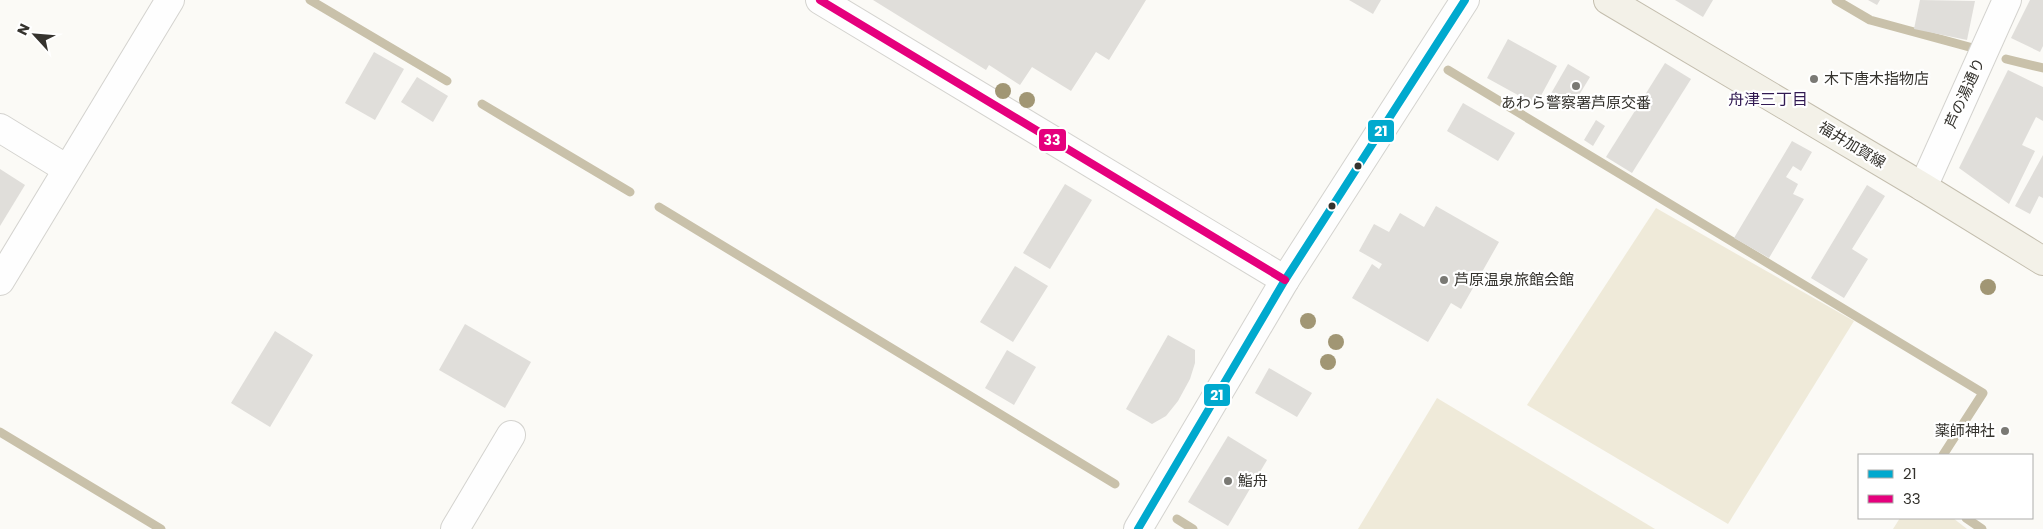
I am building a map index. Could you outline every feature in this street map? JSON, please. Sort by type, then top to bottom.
[{"type":"main road","name":"福井加賀線","points":[[1608,0],[2043,260]]},
{"type":"street","points":[[0,281],[170,0]]},
{"type":"street","points":[[820,0],[1285,280]]},
{"type":"street","points":[[1138,529],[1285,280],[1465,0]]},
{"type":"street","name":"芦の湯通り","points":[[1922,186],[2007,0]]},
{"type":"street","points":[[0,128],[67,169]]},
{"type":"street","points":[[455,529],[511,435]]},
{"type":"shaded area","points":[[1656,208],[1854,321],[1728,524],[1527,405]]},
{"type":"shaded area","points":[[1437,398],[1655,529],[1358,529]]},
{"type":"shaded area","points":[[1899,519],[1954,519],[1967,529],[1893,529]]},
{"type":"building","points":[[873,0],[1146,0],[1109,60],[1096,52],[1071,91],[1032,67],[1020,85],[989,65],[986,70]]},
{"type":"building","points":[[1349,0],[1381,0],[1373,14]]},
{"type":"building","points":[[1675,0],[1713,0],[1703,17]]},
{"type":"building","points":[[1868,0],[1880,0],[1877,5]]},
{"type":"building","points":[[1920,0],[1975,1],[1967,40],[1914,29]]},
{"type":"building","points":[[2030,0],[2043,0],[2043,46],[2040,52],[2011,38]]},
{"type":"building","points":[[1508,39],[1557,66],[1536,105],[1487,78]]},
{"type":"building","points":[[374,52],[404,69],[375,120],[345,103]]},
{"type":"building","points":[[1665,63],[1691,79],[1632,173],[1606,157]]},
{"type":"building","points":[[1568,64],[1590,77],[1570,110],[1549,97]]},
{"type":"building","points":[[2008,70],[2043,87],[2043,121],[2036,117],[2022,145],[2035,151],[2009,204],[1959,168]]},
{"type":"building","points":[[417,77],[448,96],[433,122],[401,102]]},
{"type":"building","points":[[1463,103],[1515,133],[1498,161],[1447,131]]},
{"type":"building","points":[[1596,120],[1605,126],[1593,146],[1584,140]]},
{"type":"building","points":[[1792,141],[1812,152],[1801,171],[1793,166],[1786,177],[1798,184],[1793,194],[1804,199],[1769,258],[1734,238]]},
{"type":"building","points":[[2043,155],[2043,198],[2039,196],[2030,214],[2015,206]]},
{"type":"building","points":[[0,169],[25,185],[0,226]]},
{"type":"building","points":[[1065,184],[1092,200],[1050,269],[1023,253]]},
{"type":"building","points":[[1867,185],[1885,196],[1852,249],[1868,259],[1844,298],[1811,278]]},
{"type":"building","name":"芦原温泉旅館会館","points":[[1436,206],[1499,242],[1461,309],[1451,303],[1428,342],[1352,298],[1372,264],[1379,269],[1382,264],[1359,251],[1374,224],[1389,232],[1400,213],[1424,227]]},
{"type":"building","points":[[1015,266],[1048,286],[1013,342],[980,322]]},
{"type":"building","points":[[465,324],[531,362],[505,408],[439,370]]},
{"type":"building","points":[[275,331],[313,355],[270,427],[231,403]]},
{"type":"building","points":[[1168,335],[1195,350],[1195,363],[1190,379],[1178,401],[1166,416],[1152,424],[1126,409]]},
{"type":"building","points":[[1007,350],[1036,367],[1014,405],[985,388]]},
{"type":"building","points":[[1269,368],[1312,393],[1297,417],[1255,393]]},
{"type":"building","name":"鮨舟","points":[[1228,436],[1267,460],[1228,526],[1188,502]]},
{"type":"waterway","points":[[310,0],[447,81]]},
{"type":"waterway","points":[[1836,0],[1870,20],[1973,48]]},
{"type":"waterway","points":[[2006,59],[2043,68]]},
{"type":"waterway","points":[[1448,70],[1983,393],[1944,454]]},
{"type":"waterway","points":[[482,104],[630,192]]},
{"type":"waterway","points":[[659,207],[1115,484]]},
{"type":"waterway","points":[[0,432],[161,529]]},
{"type":"waterway","points":[[1177,519],[1193,529]]},
{"type":"waterway","points":[[1967,519],[1982,529]]},
{"type":"transit line","name":"33","points":[[820,0],[1285,280]]},
{"type":"transit line","name":"21","points":[[1138,529],[1285,280],[1465,0]]},
{"type":"place","name":"木下唐木指物店","points":[[1814,79]]},
{"type":"place","name":"あわら警察署芦原交番","points":[[1576,86]]},
{"type":"place","name":"芦原温泉旅館会館","points":[[1444,280]]},
{"type":"place","name":"薬師神社","points":[[2005,431]]},
{"type":"place","name":"鮨舟","points":[[1228,481]]},
{"type":"district","name":"舟津三丁目","points":[[1768,99]]}]
